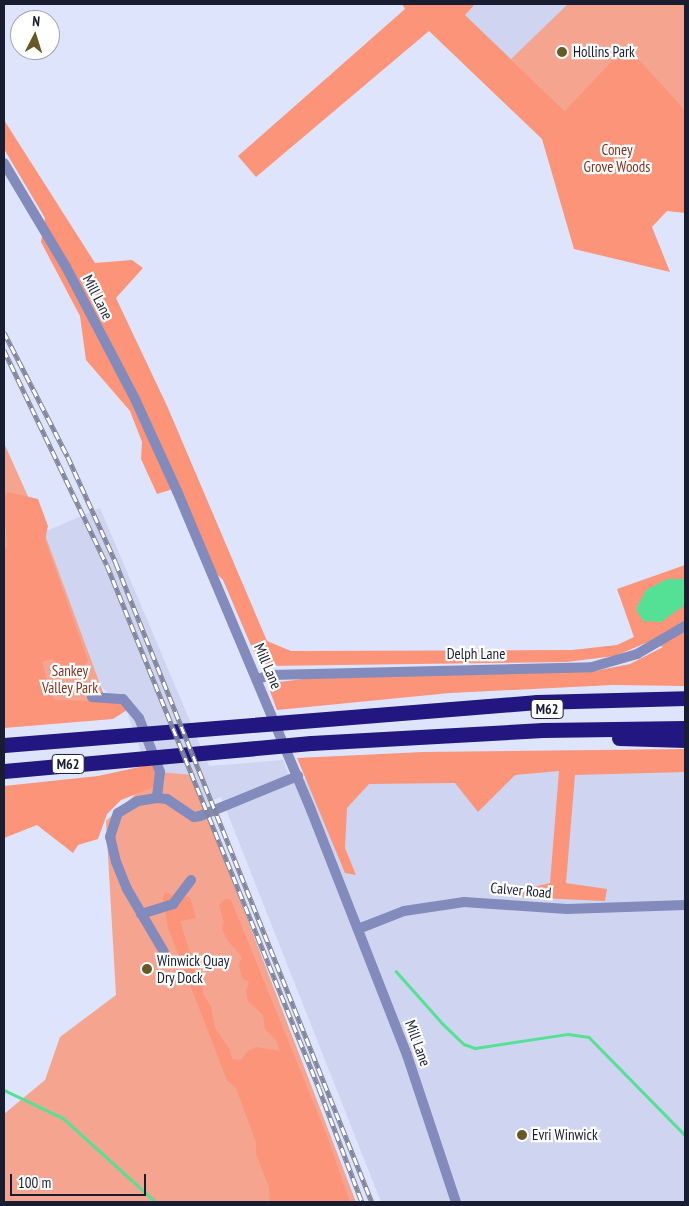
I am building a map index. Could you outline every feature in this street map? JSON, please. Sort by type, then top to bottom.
[{"type":"highway","points":[[408,713],[537,702],[685,698]]},
{"type":"highway","name":"M62","points":[[4,745],[408,713],[685,707]]},
{"type":"highway","name":"M62","points":[[4,771],[133,757],[311,743],[543,730],[685,728]]},
{"type":"highway","points":[[414,738],[685,740]]},
{"type":"street","name":"Mill Lane","points":[[4,163],[66,267],[135,400],[257,679],[298,776],[407,1055],[456,1202]]},
{"type":"street","name":"Delph Lane","points":[[257,679],[271,675],[592,667],[638,654],[685,626]]},
{"type":"street","points":[[92,697],[123,699],[139,718],[160,772],[158,798]]},
{"type":"street","points":[[164,952],[141,914],[116,862],[111,831],[118,813],[126,807],[158,798],[167,799],[194,817],[200,816],[298,776]]},
{"type":"street","points":[[141,914],[173,904],[191,880]]},
{"type":"street","name":"Calver Road","points":[[358,929],[404,911],[464,902],[567,909],[685,905]]},
{"type":"shaded area","name":"Hollins Park","points":[[458,4],[588,4],[565,111],[464,15]]},
{"type":"shaded area","points":[[100,508],[209,766],[283,760],[292,783],[310,777],[685,758],[685,1202],[381,1202],[221,797],[189,809],[155,793],[128,714],[97,682],[44,532]]},
{"type":"shaded area","points":[[667,579],[685,579],[685,605],[661,622],[643,621],[636,609],[646,590]]},
{"type":"green space","name":"Coney Grove Woods","points":[[402,4],[475,4],[465,15],[565,111],[626,46],[685,110],[685,213],[667,211],[652,227],[670,272],[574,249],[542,139],[429,31],[256,177],[238,156],[405,9]]},
{"type":"green space","points":[[568,4],[685,4],[685,110],[661,85],[565,111],[511,59]]},
{"type":"green space","points":[[4,120],[95,263],[132,260],[143,268],[116,298],[168,408],[267,641],[291,651],[572,650],[617,645],[634,637],[617,589],[685,565],[685,686],[612,685],[450,693],[277,710],[270,691],[279,682],[311,678],[595,671],[630,664],[663,647],[648,642],[615,656],[566,662],[265,666],[255,655],[223,580],[202,560],[173,489],[157,494],[141,459],[142,442],[130,411],[86,360],[80,316],[41,242],[45,218],[4,149]]},
{"type":"green space","name":"Sankey Valley Park","points":[[4,443],[44,532],[108,706],[51,703],[15,576],[4,549]]},
{"type":"green space","points":[[7,492],[38,499],[48,526],[45,540],[88,661],[77,673],[51,659],[42,662],[50,692],[55,700],[95,701],[117,695],[127,710],[113,719],[4,728],[4,549],[7,547],[4,499]]},
{"type":"green space","points":[[685,749],[685,772],[575,775],[566,883],[607,889],[605,901],[518,897],[517,891],[550,883],[559,771],[515,775],[478,812],[455,783],[369,784],[347,808],[345,848],[356,875],[345,873],[297,758],[423,752]]},
{"type":"green space","points":[[153,764],[157,766],[156,786],[121,800],[107,814],[98,839],[78,845],[73,853],[37,825],[4,838],[4,786],[98,776]]},
{"type":"green space","points":[[160,772],[192,775],[356,1202],[4,1202],[4,1114],[45,1080],[60,1037],[116,995],[106,821]]},
{"type":"green space","points":[[165,892],[177,897],[190,897],[196,918],[180,921],[190,953],[201,963],[203,994],[211,1007],[215,1028],[230,1050],[232,1059],[241,1060],[248,1051],[256,1047],[280,1051],[276,1040],[265,1029],[263,1015],[248,1001],[246,991],[249,982],[242,978],[239,965],[242,957],[227,940],[222,928],[224,922],[219,905],[225,899],[231,900],[327,1136],[350,1202],[270,1202],[269,1187],[256,1154],[256,1142],[236,1088],[227,1080],[168,928],[163,898]]},
{"type":"waterway","points":[[396,971],[443,1024],[464,1044],[475,1048],[568,1034],[589,1037],[685,1135]]},
{"type":"waterway","points":[[4,1090],[63,1118],[156,1202]]},
{"type":"railway","points":[[4,332],[68,457],[116,563],[372,1202]]},
{"type":"railway","points":[[4,350],[107,565],[319,1088],[362,1202]]},
{"type":"place","name":"Hollins Park","points":[[562,52]]},
{"type":"place","name":"Winwick Quay Dry Dock","points":[[147,969]]},
{"type":"place","name":"Evri Winwick","points":[[522,1135]]}]
